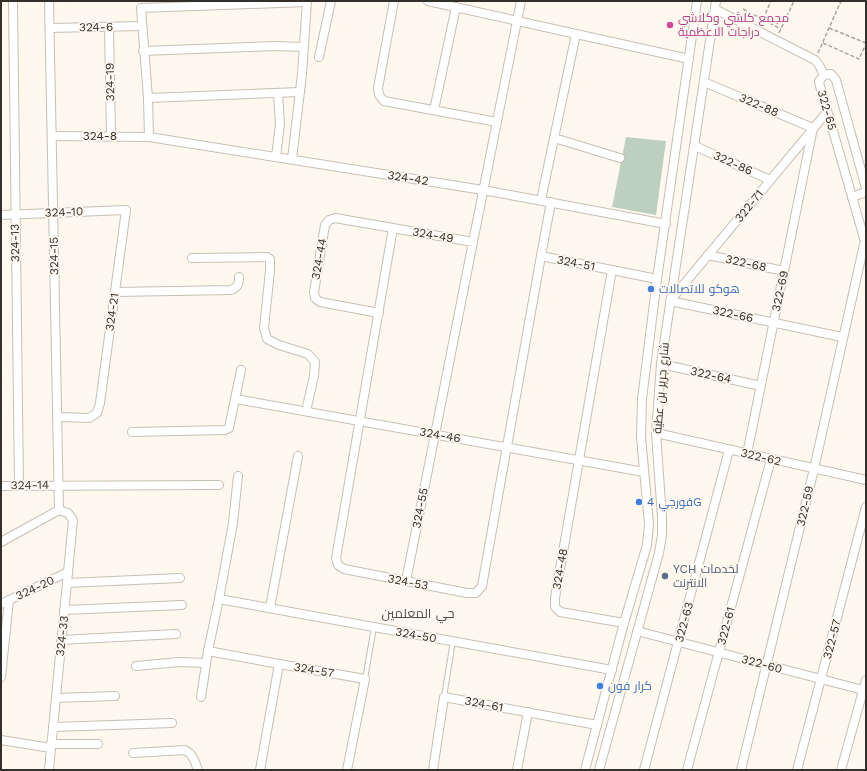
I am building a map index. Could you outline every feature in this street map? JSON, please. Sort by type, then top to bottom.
[{"type":"street","name":"324-13","points":[[13,1],[18,486]]},
{"type":"street","name":"324-15","points":[[49,1],[59,510]]},
{"type":"street","points":[[319,57],[331,1]]},
{"type":"street","points":[[394,1],[378,88],[379,95],[384,101],[497,122]]},
{"type":"street","points":[[428,1],[689,60]]},
{"type":"street","points":[[435,434],[521,1]]},
{"type":"street","name":"شارع جرير بن عطية","points":[[585,770],[596,724],[647,545],[649,524],[641,437],[642,399],[657,279],[697,1]]},
{"type":"street","points":[[149,137],[148,98],[140,5],[307,2],[300,92],[292,160]]},
{"type":"street","points":[[716,5],[776,40],[815,60],[824,75]]},
{"type":"street","name":"شارع جرير بن عطية","points":[[599,770],[660,552],[662,517],[656,433],[661,364],[716,5]]},
{"type":"street","points":[[434,110],[456,7]]},
{"type":"street","name":"324-6","points":[[50,28],[142,26]]},
{"type":"street","name":"324-19","points":[[109,27],[111,136]]},
{"type":"street","points":[[541,200],[576,34]]},
{"type":"street","points":[[143,51],[275,46],[303,47]]},
{"type":"street","name":"322-65","points":[[865,243],[819,81],[824,75],[831,74],[836,80],[866,188]]},
{"type":"street","name":"322-88","points":[[704,82],[813,128]]},
{"type":"street","points":[[148,98],[300,92]]},
{"type":"street","points":[[276,157],[280,124],[278,94]]},
{"type":"street","name":"322-71","points":[[670,301],[827,112]]},
{"type":"street","name":"322-69","points":[[746,454],[813,128]]},
{"type":"street","name":"324-8","points":[[52,136],[149,137]]},
{"type":"street","name":"324-42","points":[[149,137],[483,190],[666,224]]},
{"type":"street","points":[[554,138],[620,158]]},
{"type":"street","name":"322-86","points":[[695,146],[770,180]]},
{"type":"street","points":[[852,196],[866,192]]},
{"type":"street","points":[[541,256],[551,202]]},
{"type":"street","name":"324-10","points":[[1,215],[126,210]]},
{"type":"street","name":"324-21","points":[[57,417],[89,418],[97,413],[100,403],[126,210]]},
{"type":"street","name":"324-44","points":[[379,313],[320,302],[315,298],[314,292],[326,225],[329,220],[335,218],[393,228]]},
{"type":"street","points":[[359,421],[393,228]]},
{"type":"street","name":"324-49","points":[[393,228],[473,242]]},
{"type":"street","name":"322-59","points":[[742,770],[814,469],[842,337],[865,243]]},
{"type":"street","name":"322-68","points":[[708,255],[784,271]]},
{"type":"street","name":"324-51","points":[[507,447],[541,256],[612,270],[578,460]]},
{"type":"street","points":[[192,258],[270,258],[264,328],[267,339],[279,346],[308,354],[315,362],[314,376],[306,411]]},
{"type":"street","points":[[612,270],[657,279]]},
{"type":"street","points":[[115,292],[231,290],[236,288],[239,284],[239,277]]},
{"type":"street","name":"322-66","points":[[670,301],[842,337]]},
{"type":"street","points":[[650,335],[665,338]]},
{"type":"street","name":"322-64","points":[[661,364],[761,386]]},
{"type":"street","points":[[132,432],[225,430],[229,428],[241,370]]},
{"type":"street","name":"324-46","points":[[236,399],[644,472]]},
{"type":"street","name":"324-53","points":[[359,421],[336,558],[338,565],[344,569],[467,593],[476,593],[482,586],[507,447]]},
{"type":"street","name":"322-62","points":[[656,433],[866,480]]},
{"type":"street","name":"324-55","points":[[406,581],[435,434]]},
{"type":"street","name":"322-63","points":[[644,770],[729,450]]},
{"type":"street","points":[[270,608],[298,456]]},
{"type":"street","name":"322-61","points":[[687,770],[771,459]]},
{"type":"street","name":"324-48","points":[[578,460],[555,598],[555,607],[560,612],[624,623]]},
{"type":"street","points":[[201,697],[208,651],[233,523],[238,476]]},
{"type":"street","name":"324-14","points":[[1,486],[219,485]]},
{"type":"street","name":"322-57","points":[[797,770],[866,507]]},
{"type":"street","points":[[1,542],[59,510]]},
{"type":"street","name":"324-33","points":[[49,770],[73,520],[68,513],[59,510]]},
{"type":"street","points":[[641,569],[654,572]]},
{"type":"street","name":"324-20","points":[[5,602],[68,572]]},
{"type":"street","points":[[67,583],[180,578]]},
{"type":"street","name":"324-50","points":[[219,599],[612,670]]},
{"type":"street","points":[[1,677],[5,602]]},
{"type":"street","points":[[64,610],[182,605]]},
{"type":"street","name":"322-60","points":[[637,631],[863,690]]},
{"type":"street","points":[[61,640],[176,634]]},
{"type":"street","points":[[208,651],[279,664]]},
{"type":"street","points":[[136,666],[178,662],[206,663]]},
{"type":"street","name":"324-57","points":[[260,770],[279,664],[365,679]]},
{"type":"street","points":[[347,770],[365,679]]},
{"type":"street","points":[[841,770],[866,680]]},
{"type":"street","points":[[56,698],[115,696]]},
{"type":"street","points":[[433,770],[444,697]]},
{"type":"street","name":"324-61","points":[[444,697],[596,724]]},
{"type":"street","points":[[517,770],[528,712]]},
{"type":"street","points":[[53,727],[172,723]]},
{"type":"street","points":[[1,740],[51,746],[98,744]]},
{"type":"street","points":[[133,753],[185,750],[190,752],[195,760],[198,770]]},
{"type":"lane","points":[[365,679],[374,627]]},
{"type":"lane","points":[[444,697],[453,641]]},
{"type":"path","points":[[763,19],[771,1]]},
{"type":"path","points":[[776,40],[794,1]]},
{"type":"path","points":[[815,60],[841,1]]},
{"type":"path","points":[[743,9],[781,29]]},
{"type":"path","points":[[822,43],[860,59],[866,44],[829,28]]},
{"type":"green space","points":[[626,137],[666,141],[656,215],[612,207]]},
{"type":"place","name":"مجمع كلشي وكلاشي دراجات الاعظمية","points":[[670,25]]},
{"type":"place","name":"هوكو للاتصالات","points":[[651,289]]},
{"type":"place","name":"فورجي 4G","points":[[639,502]]},
{"type":"place","name":"YCH لخدمات الانترنت","points":[[665,576]]},
{"type":"place","name":"كرار فون","points":[[600,686]]},
{"type":"district","name":"حي المعلمين","points":[[418,613]]}]
